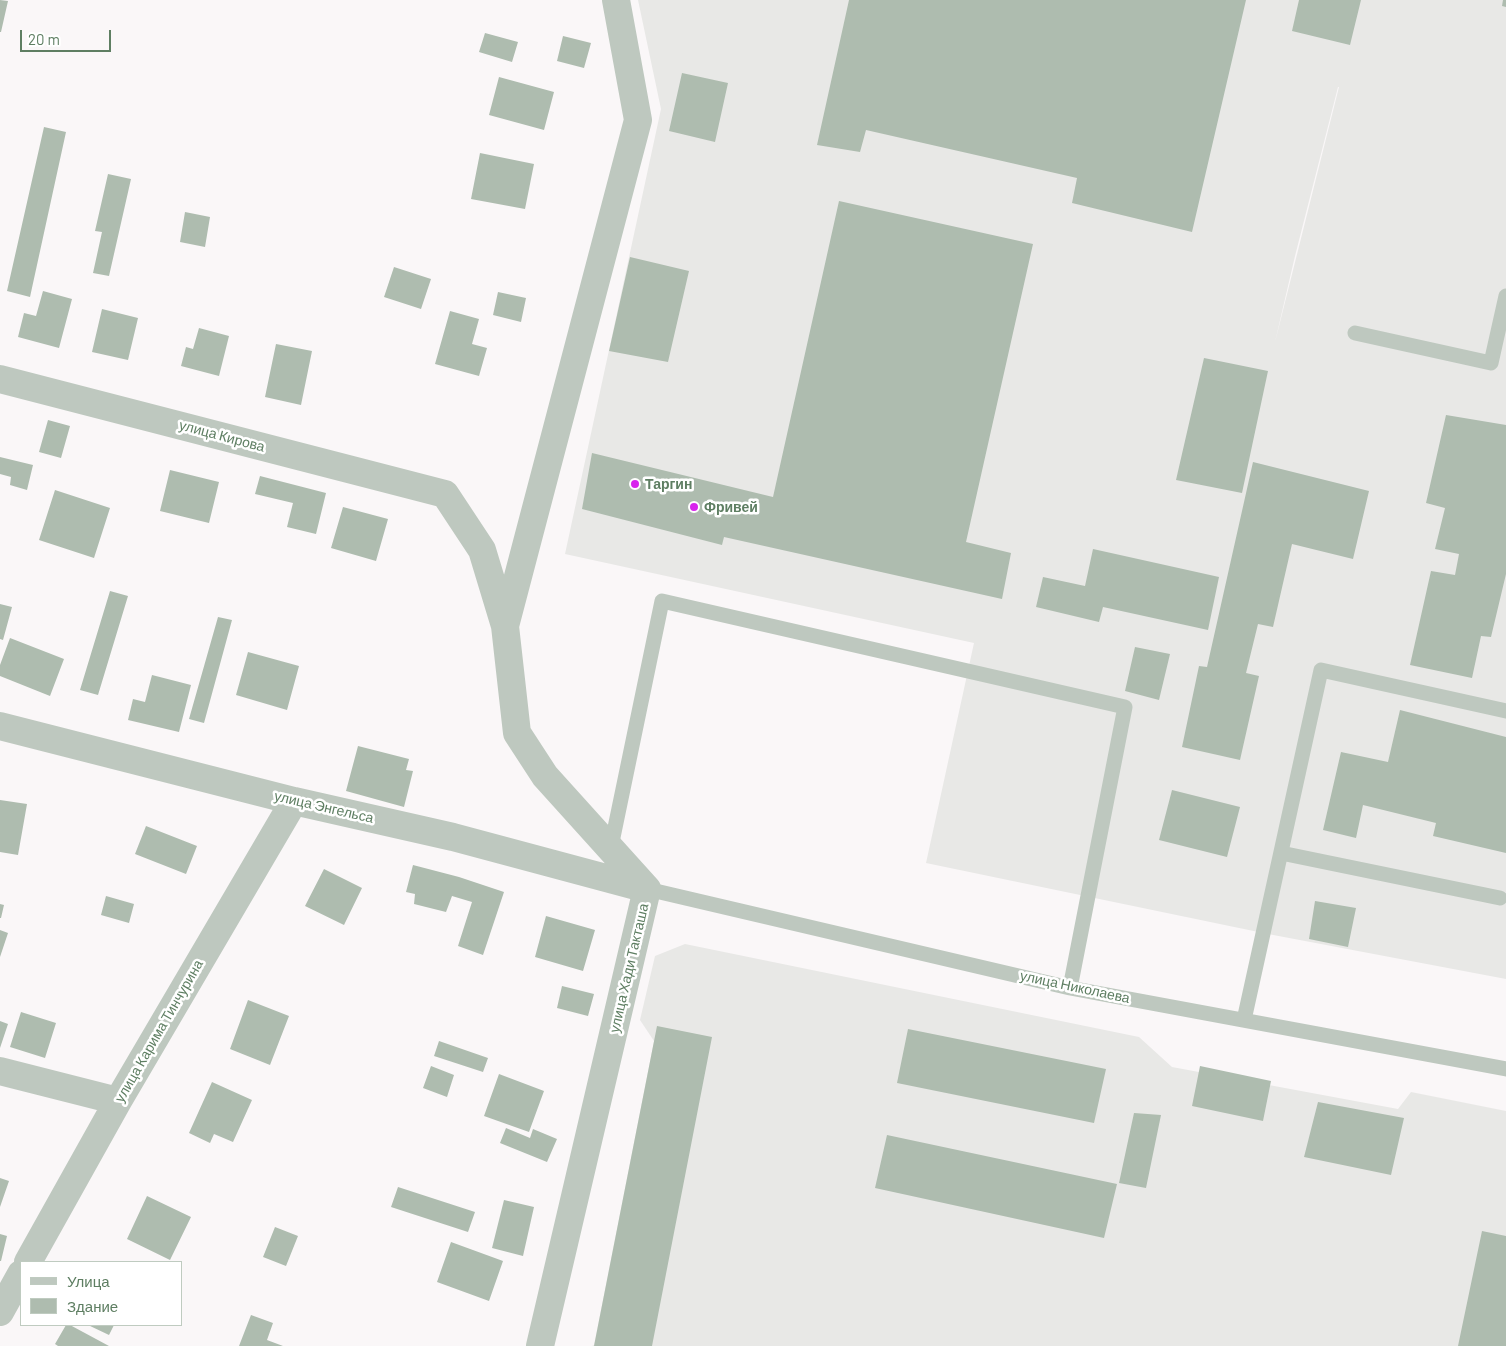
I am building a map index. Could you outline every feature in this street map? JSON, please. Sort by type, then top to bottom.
[{"type":"street","points":[[505,626],[638,120],[616,0]]},
{"type":"street","name":"улица Кирова","points":[[0,379],[445,494]]},
{"type":"street","name":"улица Хади Такташа","points":[[445,494],[482,550],[505,626],[517,733],[545,776],[647,888],[540,1346]]},
{"type":"street","name":"улица Энгельса","points":[[0,726],[294,801],[453,837],[647,888]]},
{"type":"street","name":"улица Карима Тинчурина","points":[[29,1261],[118,1101],[294,801]]},
{"type":"street","points":[[0,1071],[118,1101]]},
{"type":"street","points":[[0,1312],[20,1276]]},
{"type":"lane","points":[[1355,332],[1491,363],[1506,296]]},
{"type":"lane","points":[[611,847],[662,602],[1125,707],[1070,988]]},
{"type":"lane","points":[[1244,1020],[1321,670],[1506,711]]},
{"type":"lane","points":[[1281,853],[1500,898]]},
{"type":"lane","name":"улица Николаева","points":[[647,888],[1070,988],[1506,1069]]},
{"type":"shaded area","points":[[638,0],[1506,0],[1506,979],[1268,934],[926,863],[974,643],[565,554],[661,109]],"holes":[[[1339,87],[1275,342],[1295,256]]]},
{"type":"shaded area","points":[[685,944],[1139,1037],[1172,1067],[1398,1109],[1411,1092],[1506,1111],[1506,1346],[592,1346],[594,1345],[654,1041],[640,1020],[655,956]]},
{"type":"building","points":[[0,0],[8,1],[1,32],[0,32]]},
{"type":"building","points":[[849,0],[1246,0],[1192,232],[1072,203],[1077,178],[866,130],[860,152],[817,145]]},
{"type":"building","points":[[1299,0],[1361,0],[1350,45],[1292,31]]},
{"type":"building","points":[[1503,0],[1506,0],[1506,7],[1502,6]]},
{"type":"building","points":[[485,33],[518,42],[512,62],[479,52]]},
{"type":"building","points":[[563,36],[591,43],[584,68],[557,61]]},
{"type":"building","points":[[682,73],[728,83],[715,142],[669,131]]},
{"type":"building","points":[[499,77],[554,92],[544,130],[489,115]]},
{"type":"building","points":[[44,127],[66,132],[30,297],[7,291]]},
{"type":"building","points":[[480,153],[534,164],[525,209],[471,199]]},
{"type":"building","points":[[108,174],[131,179],[109,276],[93,273],[102,232],[95,231]]},
{"type":"building","points":[[839,201],[1033,244],[966,542],[1011,553],[1002,599],[724,537],[722,545],[582,509],[592,453],[773,497]]},
{"type":"building","points":[[185,212],[210,217],[205,247],[180,242]]},
{"type":"building","points":[[630,257],[689,271],[668,362],[609,351]]},
{"type":"building","points":[[394,267],[431,279],[421,309],[384,297]]},
{"type":"building","points":[[43,291],[72,299],[59,348],[18,337],[24,313],[36,316]]},
{"type":"building","points":[[498,292],[526,298],[521,322],[493,315]]},
{"type":"building","points":[[102,309],[138,318],[128,360],[92,352]]},
{"type":"building","points":[[450,311],[479,319],[472,344],[487,348],[479,376],[435,364]]},
{"type":"building","points":[[199,328],[229,336],[219,376],[181,366],[186,347],[193,349]]},
{"type":"building","points":[[276,344],[312,351],[301,405],[265,397]]},
{"type":"building","points":[[1204,358],[1268,371],[1242,493],[1176,480]]},
{"type":"building","points":[[1446,415],[1506,425],[1506,574],[1491,637],[1481,636],[1472,678],[1410,665],[1431,571],[1455,575],[1459,554],[1435,549],[1445,508],[1426,503]]},
{"type":"building","points":[[48,420],[70,426],[61,458],[39,452]]},
{"type":"building","points":[[0,457],[33,465],[27,490],[10,485],[11,477],[0,474]]},
{"type":"building","points":[[1253,462],[1369,491],[1353,559],[1292,544],[1273,627],[1258,624],[1246,673],[1259,676],[1240,760],[1182,747],[1199,666],[1207,667]]},
{"type":"building","points":[[170,470],[219,482],[209,523],[160,511]]},
{"type":"building","points":[[260,476],[326,493],[316,534],[287,527],[293,503],[255,494]]},
{"type":"building","points":[[55,490],[110,508],[94,558],[39,540]]},
{"type":"building","points":[[343,507],[388,519],[376,561],[331,548]]},
{"type":"building","points":[[1093,549],[1219,577],[1208,630],[1103,607],[1099,622],[1036,607],[1043,577],[1085,586]]},
{"type":"building","points":[[110,591],[128,596],[98,695],[80,690]]},
{"type":"building","points":[[0,604],[12,607],[3,640],[0,639]]},
{"type":"building","points":[[218,617],[232,620],[204,723],[189,719]]},
{"type":"building","points":[[10,638],[64,659],[50,696],[0,676],[0,665]]},
{"type":"building","points":[[1135,647],[1170,654],[1159,700],[1125,691]]},
{"type":"building","points":[[248,652],[299,666],[287,710],[236,695]]},
{"type":"building","points":[[152,675],[191,685],[179,732],[128,720],[133,699],[145,702]]},
{"type":"building","points":[[1400,710],[1506,737],[1506,853],[1433,836],[1436,823],[1363,805],[1356,838],[1323,830],[1341,752],[1388,762]]},
{"type":"building","points":[[358,746],[409,759],[406,770],[413,771],[404,807],[346,791]]},
{"type":"building","points":[[1172,790],[1240,807],[1227,857],[1159,840]]},
{"type":"building","points":[[0,800],[27,804],[18,855],[0,852]]},
{"type":"building","points":[[146,826],[197,846],[186,874],[135,854]]},
{"type":"building","points":[[413,865],[459,877],[504,892],[483,955],[458,946],[472,902],[452,896],[446,912],[414,904],[415,894],[406,892]]},
{"type":"building","points":[[324,869],[362,888],[344,925],[305,906]]},
{"type":"building","points":[[106,896],[134,904],[129,923],[101,915]]},
{"type":"building","points":[[1315,901],[1356,908],[1348,947],[1309,939]]},
{"type":"building","points":[[0,904],[4,905],[1,918],[0,918]]},
{"type":"building","points":[[546,916],[595,930],[583,971],[535,957]]},
{"type":"building","points":[[0,930],[8,933],[0,957]]},
{"type":"building","points":[[562,986],[594,994],[588,1016],[557,1008]]},
{"type":"building","points":[[248,1000],[289,1016],[270,1065],[230,1049]]},
{"type":"building","points":[[21,1012],[56,1023],[45,1058],[10,1047]]},
{"type":"building","points":[[0,1021],[8,1024],[0,1048]]},
{"type":"building","points":[[657,1026],[712,1037],[652,1346],[594,1346]]},
{"type":"building","points":[[908,1029],[1106,1069],[1094,1123],[897,1083]]},
{"type":"building","points":[[439,1041],[488,1058],[483,1072],[434,1056]]},
{"type":"building","points":[[431,1066],[454,1075],[447,1097],[423,1088]]},
{"type":"building","points":[[1200,1066],[1271,1081],[1263,1121],[1192,1106]]},
{"type":"building","points":[[499,1074],[544,1091],[529,1132],[484,1116]]},
{"type":"building","points":[[212,1082],[252,1100],[233,1142],[214,1134],[210,1143],[189,1133]]},
{"type":"building","points":[[1318,1102],[1404,1118],[1391,1175],[1304,1157]]},
{"type":"building","points":[[1134,1113],[1161,1115],[1146,1188],[1119,1183]]},
{"type":"building","points":[[506,1128],[530,1138],[533,1129],[557,1139],[547,1162],[500,1143]]},
{"type":"building","points":[[887,1135],[1117,1184],[1104,1238],[875,1188]]},
{"type":"building","points":[[0,1178],[9,1181],[0,1207]]},
{"type":"building","points":[[398,1187],[475,1212],[468,1232],[391,1207]]},
{"type":"building","points":[[147,1196],[191,1217],[170,1260],[127,1239]]},
{"type":"building","points":[[504,1200],[534,1207],[523,1256],[492,1248]]},
{"type":"building","points":[[275,1227],[298,1236],[286,1266],[263,1257]]},
{"type":"building","points":[[1482,1231],[1506,1236],[1506,1346],[1458,1346]]},
{"type":"building","points":[[0,1234],[7,1236],[1,1261],[0,1261]]},
{"type":"building","points":[[451,1242],[503,1261],[489,1301],[437,1282]]},
{"type":"building","points":[[251,1315],[273,1323],[267,1340],[283,1346],[239,1346]]},
{"type":"building","points":[[65,1326],[72,1326],[109,1346],[58,1346],[55,1344]]},
{"type":"building","points":[[90,1326],[114,1326],[109,1335]]},
{"type":"place","name":"Таргин","points":[[635,484]]},
{"type":"place","name":"Фривей","points":[[694,507]]}]
